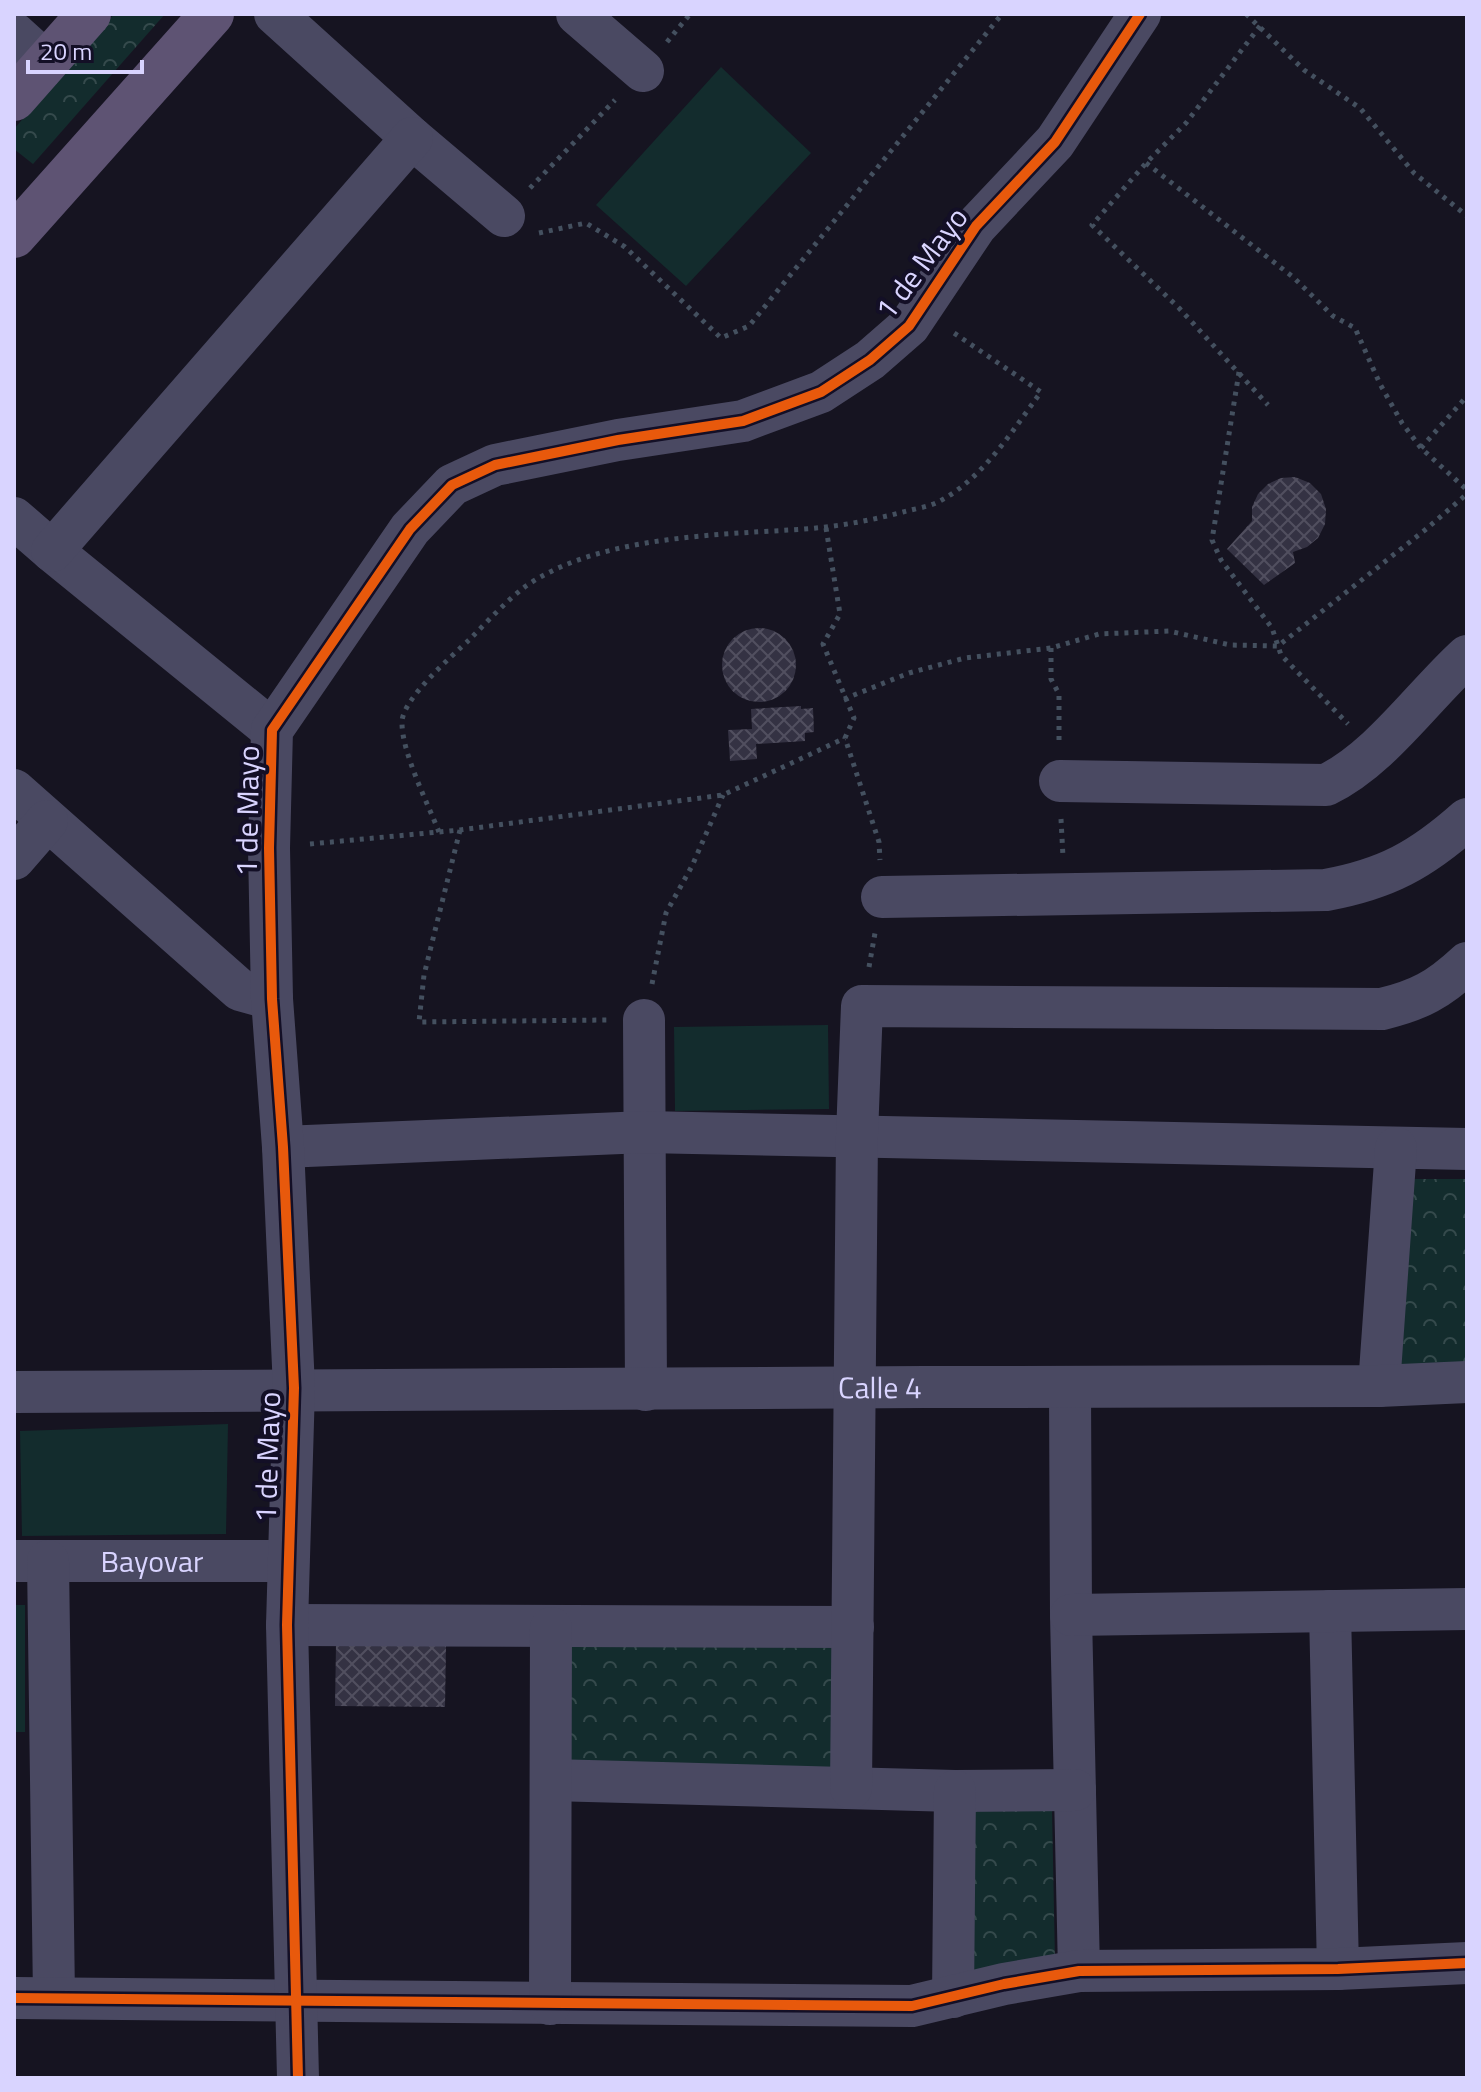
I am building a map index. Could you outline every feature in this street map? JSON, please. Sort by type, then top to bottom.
[{"type":"main road","points":[[14,99],[30,48],[89,14]]},
{"type":"main road","points":[[22,212],[212,14]]},
{"type":"street","points":[[275,14],[504,216]]},
{"type":"street","points":[[577,14],[643,71]]},
{"type":"street","name":"1 de Mayo","points":[[298,2078],[287,1625],[294,1388],[283,1147],[272,999],[269,848],[272,730],[410,529],[452,485],[495,465],[618,440],[743,421],[821,392],[870,360],[909,326],[976,226],[1055,142],[1140,14]]},
{"type":"street","points":[[52,551],[412,138]]},
{"type":"street","points":[[14,518],[272,730]]},
{"type":"street","points":[[1060,781],[1326,785],[1345,776],[1374,751],[1437,683],[1467,656]]},
{"type":"street","points":[[14,790],[240,990],[272,999]]},
{"type":"street","points":[[882,897],[1326,890],[1365,883],[1397,869],[1425,852],[1467,819]]},
{"type":"street","points":[[14,859],[47,821]]},
{"type":"street","points":[[851,1788],[857,1135],[862,1006],[1382,1009],[1418,1000],[1452,978],[1467,963]]},
{"type":"street","points":[[644,1020],[646,1390]]},
{"type":"street","points":[[283,1147],[645,1132],[1467,1149]]},
{"type":"street","points":[[1379,1386],[1396,1148]]},
{"type":"street","name":"Calle 4","points":[[14,1392],[294,1388],[646,1390],[1379,1386],[1467,1382]]},
{"type":"street","points":[[1070,1388],[1071,1615],[1079,1971]]},
{"type":"street","points":[[31,1561],[34,1998],[912,2006],[1079,1971],[1338,1969],[1467,1963]]},
{"type":"street","name":"Bayovar","points":[[31,1561],[288,1561]]},
{"type":"street","points":[[1071,1615],[1467,1609]]},
{"type":"street","points":[[1330,1611],[1338,1969]]},
{"type":"street","points":[[287,1625],[853,1627]]},
{"type":"street","points":[[550,2004],[551,1628]]},
{"type":"street","points":[[551,1780],[955,1791],[1075,1790]]},
{"type":"street","points":[[953,1997],[955,1791]]},
{"type":"path","points":[[690,14],[643,71],[504,216],[521,228],[540,233],[586,223],[603,231],[625,247],[721,338],[749,326],[1002,14]]},
{"type":"path","points":[[1246,14],[1304,70],[1360,108],[1414,173],[1467,216]]},
{"type":"path","points":[[1260,26],[1186,123],[1092,225],[1179,308],[1268,405]]},
{"type":"path","points":[[844,699],[909,673],[965,658],[1051,648],[1099,634],[1169,631],[1230,645],[1278,646],[1425,530],[1467,492],[1421,448],[1402,423],[1380,384],[1355,328],[1333,316],[1293,277],[1146,163]]},
{"type":"path","points":[[439,832],[410,757],[401,722],[409,702],[524,588],[551,571],[619,547],[826,528],[871,521],[937,503],[961,487],[992,457],[1041,392],[920,309]]},
{"type":"path","points":[[1239,371],[1212,540],[1221,560],[1272,628],[1281,655],[1374,751]]},
{"type":"path","points":[[1421,448],[1467,396]]},
{"type":"path","points":[[269,848],[460,830],[723,795],[845,738],[854,718],[823,644],[840,614],[826,528]]},
{"type":"path","points":[[845,738],[879,842],[882,897],[862,1006]]},
{"type":"path","points":[[460,830],[424,975],[419,1022],[644,1020],[666,913],[692,866],[723,795]]},
{"type":"green space","points":[[114,14],[165,14],[33,164],[14,149],[14,129]]},
{"type":"green space","points":[[721,67],[811,153],[686,286],[596,205]]},
{"type":"green space","points":[[828,1025],[829,1109],[675,1111],[674,1027]]},
{"type":"green space","points":[[1400,1179],[1467,1179],[1467,1361],[1454,1373],[1388,1372]]},
{"type":"green space","points":[[228,1424],[226,1534],[22,1536],[20,1431]]},
{"type":"green space","points":[[14,1605],[25,1605],[25,1732],[14,1732]]},
{"type":"green space","points":[[564,1640],[842,1641],[843,1777],[566,1773]]},
{"type":"green space","points":[[964,1799],[1052,1810],[1055,1962],[967,1973]]},
{"type":"building","points":[[1295,477],[1310,483],[1321,494],[1326,509],[1325,524],[1318,538],[1307,547],[1293,552],[1295,563],[1264,585],[1227,549],[1252,521],[1252,507],[1258,494],[1268,484],[1281,478]]},
{"type":"building","points":[[759,628],[773,631],[785,639],[793,651],[796,665],[793,679],[785,691],[773,699],[759,702],[745,699],[733,691],[725,679],[722,665],[725,651],[733,639],[745,631]]},
{"type":"building","points":[[801,706],[801,709],[813,708],[814,732],[805,733],[805,741],[756,744],[757,759],[730,761],[728,730],[752,729],[751,709]]},
{"type":"building","points":[[336,1645],[446,1646],[445,1707],[335,1706]]},
{"type":"cycle path","points":[[298,2078],[287,1625],[294,1388],[283,1147],[272,999],[269,848],[272,730],[410,529],[452,485],[495,465],[618,440],[743,421],[821,392],[870,360],[909,326],[976,226],[1055,142],[1140,14]]},
{"type":"cycle path","points":[[14,1998],[912,2006],[1004,1984],[1079,1971],[1338,1969],[1467,1963]]}]
